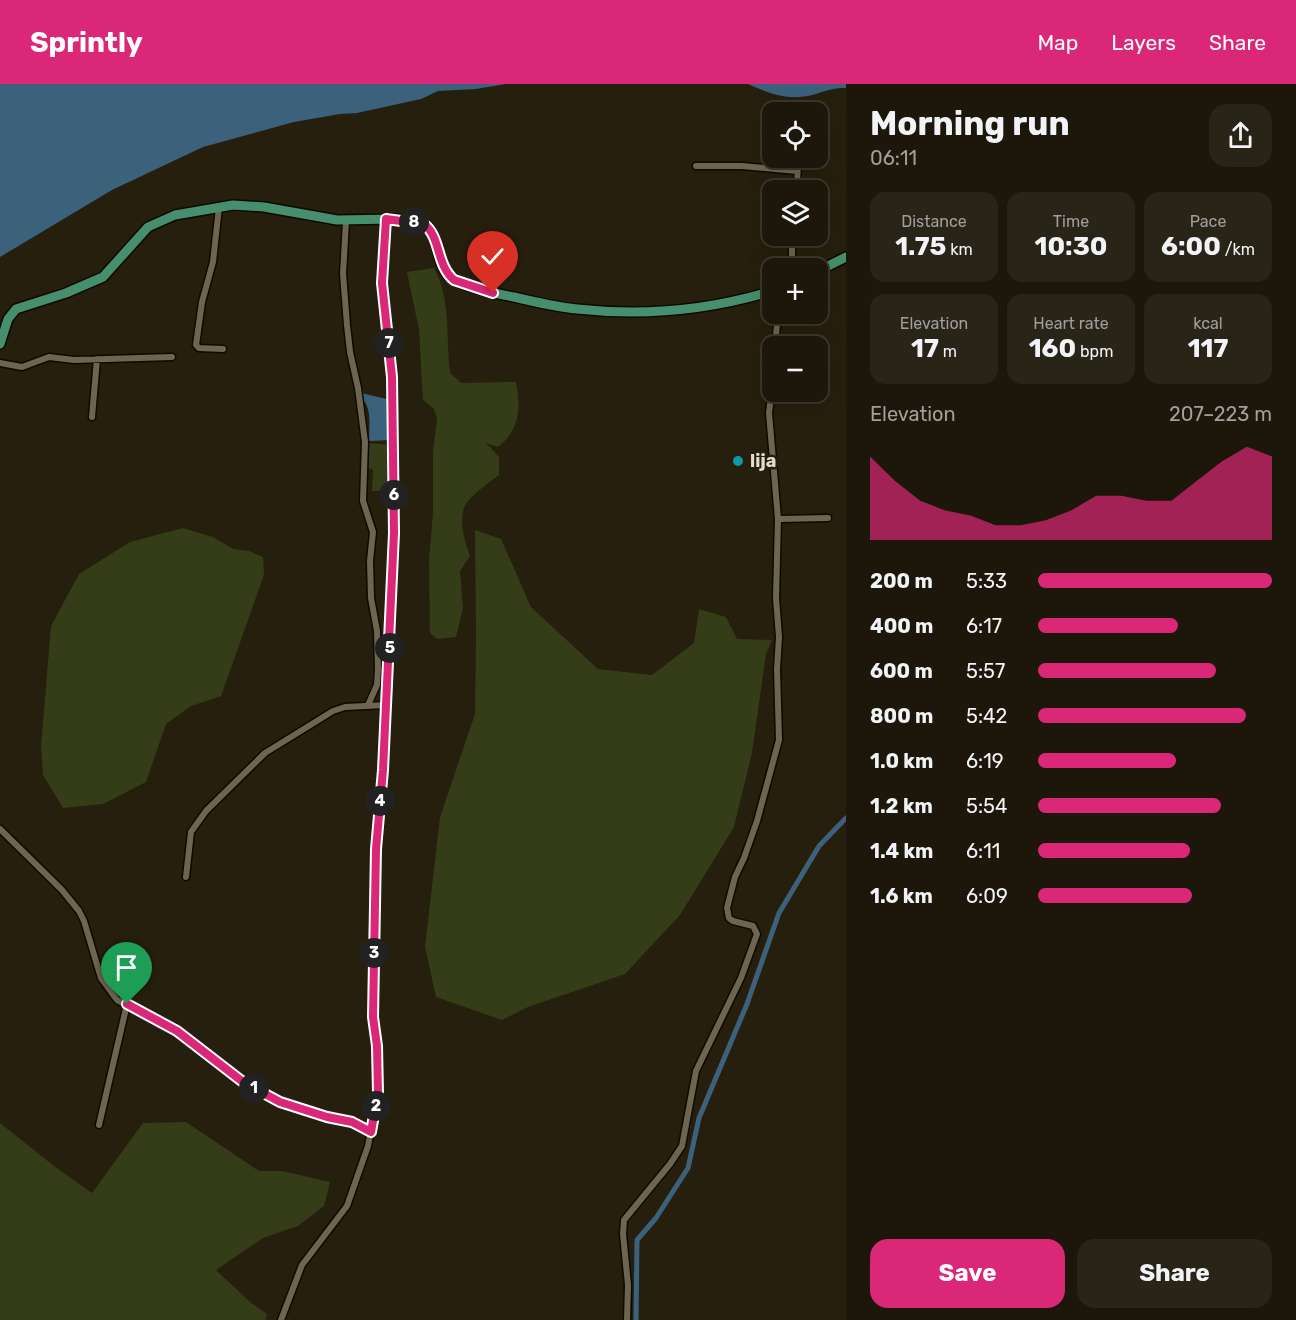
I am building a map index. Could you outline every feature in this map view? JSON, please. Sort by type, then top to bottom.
[{"type":"main road","points":[[0,344],[8,319],[16,309],[66,293],[104,277],[148,227],[164,218],[227,205],[264,207],[346,221],[386,219],[424,224],[429,227],[445,271],[454,280],[493,293],[539,303],[577,309],[675,310],[762,294]]},
{"type":"main road","points":[[828,266],[846,256]]},
{"type":"street","points":[[696,166],[742,166],[797,171]]},
{"type":"street","points":[[797,168],[797,180]]},
{"type":"street","points":[[219,206],[213,262],[202,302],[196,345],[200,348],[223,349]]},
{"type":"street","points":[[281,1320],[302,1265],[347,1206],[358,1180],[371,1132],[378,1093],[377,1046],[373,1017],[376,849],[383,770],[393,556],[394,443],[390,352],[382,283],[386,219]]},
{"type":"street","points":[[346,221],[343,274],[346,325],[360,396],[365,442],[363,501],[373,532],[370,561],[371,598],[377,631],[378,668],[377,686],[368,705]]},
{"type":"street","points":[[0,363],[22,367],[49,357],[74,360],[172,357]]},
{"type":"street","points":[[92,417],[97,359]]},
{"type":"street","points":[[627,1320],[628,1285],[623,1234],[624,1220],[682,1146],[696,1071],[741,978],[757,934],[753,926],[729,918],[727,908],[735,877],[754,829],[779,740],[777,669],[779,637],[776,598],[778,519],[769,413],[770,402]]},
{"type":"street","points":[[778,519],[828,518]]},
{"type":"street","points":[[186,877],[191,832],[206,811],[265,753],[345,706],[386,705]]},
{"type":"street","points":[[0,830],[62,890],[79,911],[101,978],[117,999],[177,1031],[243,1082],[280,1102],[327,1117],[352,1122],[371,1132]]},
{"type":"street","points":[[99,1125],[127,1004]]},
{"type":"green space","points":[[434,268],[445,305],[450,373],[461,383],[516,382],[518,401],[517,418],[511,433],[498,447],[486,443],[499,457],[499,475],[474,495],[464,508],[462,526],[470,556],[460,571],[463,608],[456,637],[437,639],[430,633],[429,561],[433,512],[433,451],[437,419],[434,409],[423,400],[419,330],[407,272]]},
{"type":"green space","points":[[368,443],[392,445],[390,491],[372,491],[373,470],[366,467]]},
{"type":"green space","points":[[183,528],[213,537],[233,549],[249,551],[263,557],[264,575],[221,696],[191,706],[166,724],[146,782],[103,804],[63,808],[43,775],[41,747],[51,626],[79,574],[130,542]]},
{"type":"green space","points":[[475,530],[501,539],[531,607],[598,669],[652,675],[694,643],[699,609],[726,617],[737,639],[772,640],[766,654],[752,753],[734,827],[680,915],[625,974],[528,1007],[502,1020],[436,997],[425,947],[440,817],[475,714]]},
{"type":"green space","points":[[186,1122],[259,1171],[282,1171],[330,1182],[324,1206],[298,1226],[263,1238],[216,1270],[250,1302],[267,1314],[265,1320],[0,1320],[0,1123],[92,1193],[143,1123]]},
{"type":"water","points":[[0,84],[506,84],[476,89],[438,91],[421,99],[357,113],[294,122],[203,147],[112,190],[0,257]]},
{"type":"water","points":[[748,84],[846,84],[846,88],[792,97],[770,93]]},
{"type":"water","points":[[361,393],[391,400],[392,440],[369,441],[369,414]]},
{"type":"waterway","points":[[636,1320],[637,1240],[656,1218],[688,1168],[699,1118],[747,1004],[779,913],[819,846],[846,818]]},
{"type":"place","name":"lija","points":[[738,461]]},
{"type":"route","points":[[127,1004],[177,1031],[243,1082],[280,1102],[327,1117],[352,1122],[371,1132],[378,1093],[377,1046],[373,1017],[376,849],[383,770],[394,533],[392,377],[382,283],[386,219],[408,221],[429,227],[445,271],[449,276],[454,280],[493,293]]}]
